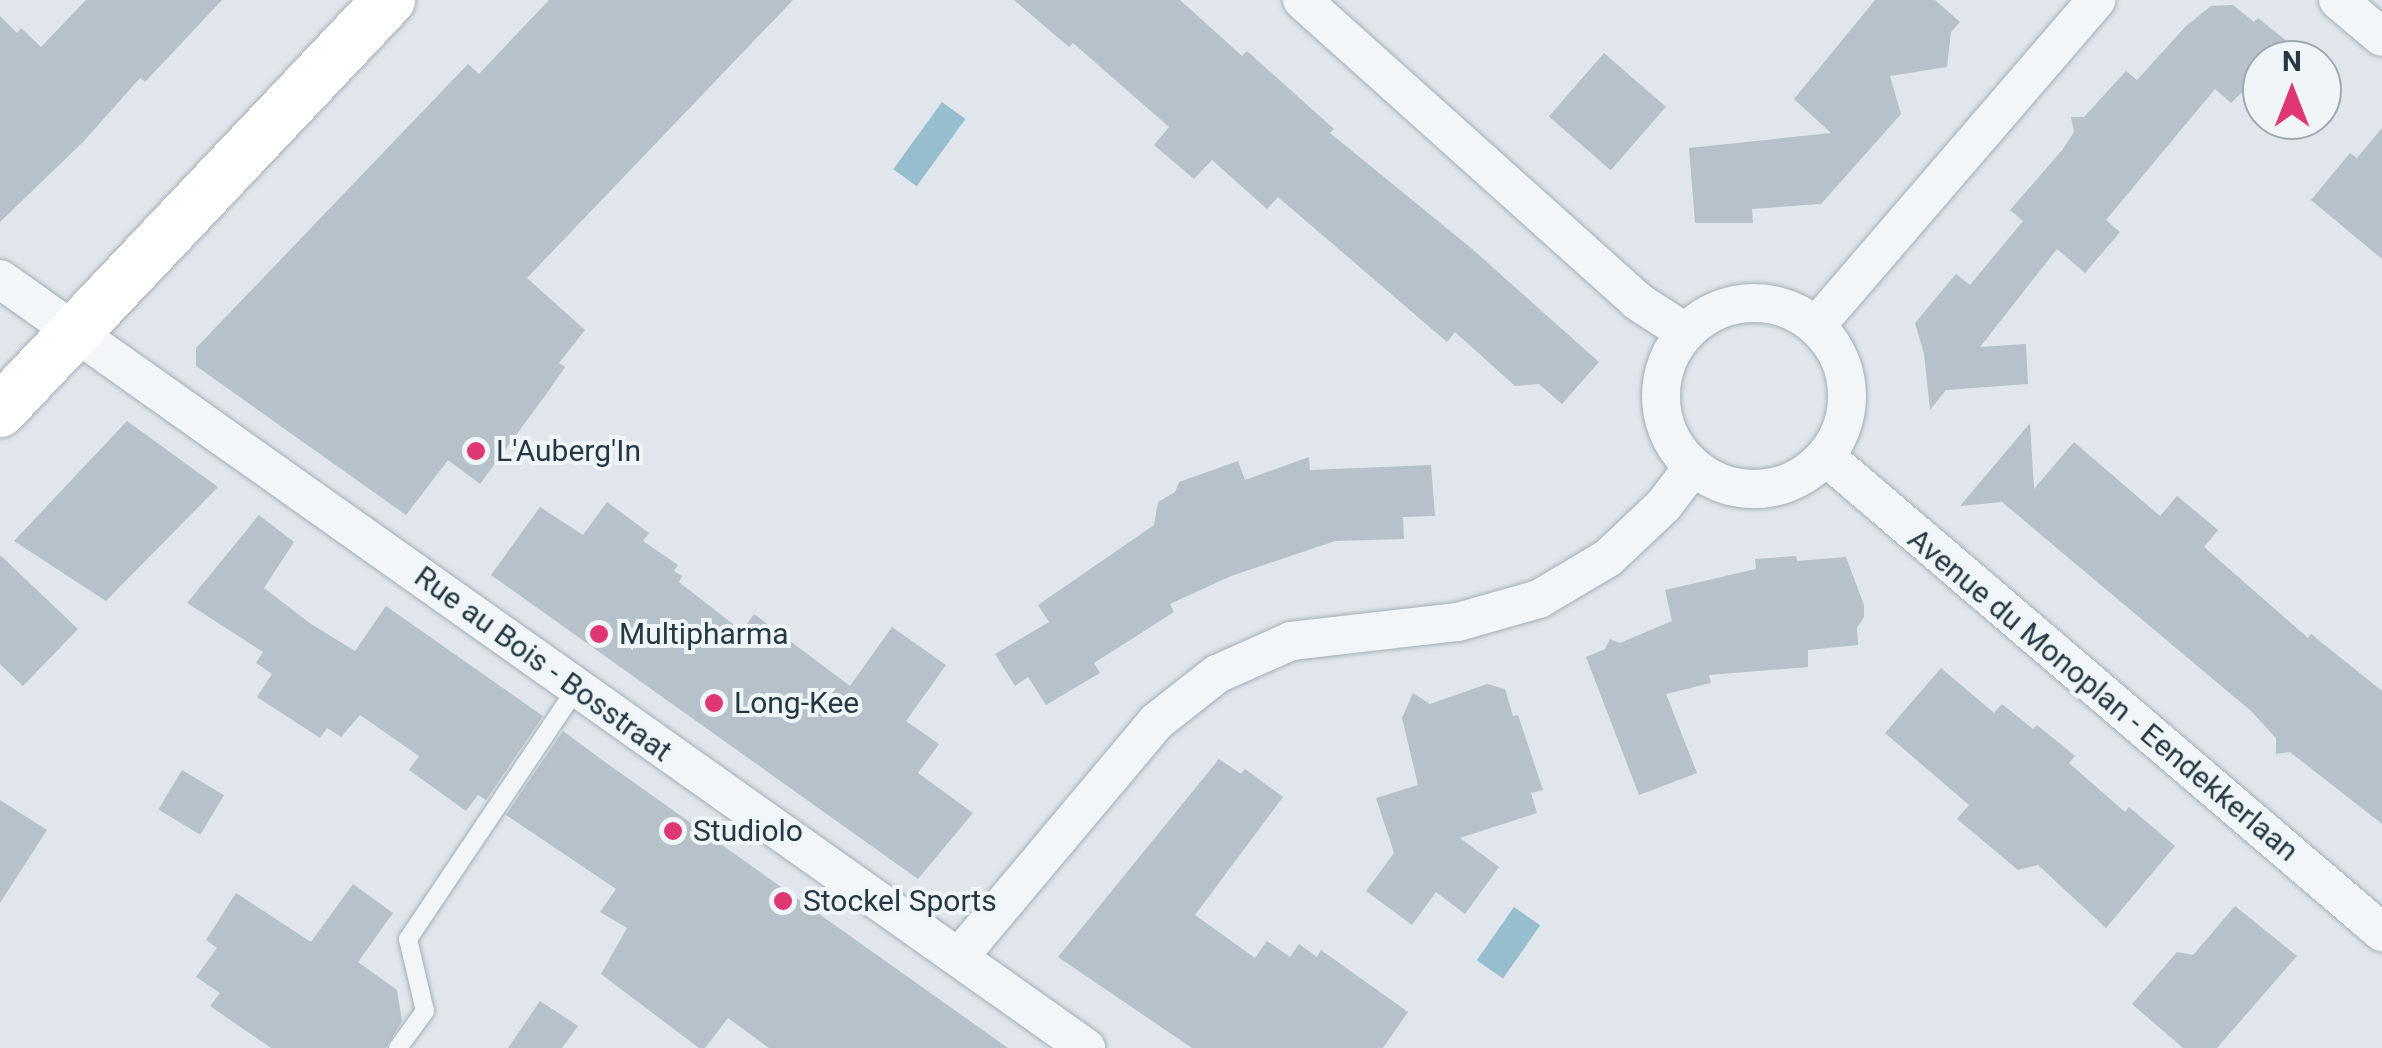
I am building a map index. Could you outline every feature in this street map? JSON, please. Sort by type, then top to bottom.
[{"type":"street","points":[[0,411],[389,0]]},
{"type":"street","points":[[1302,0],[1637,301],[1684,332]]},
{"type":"street","points":[[1816,326],[2096,0]]},
{"type":"street","points":[[2338,0],[2382,37]]},
{"type":"street","name":"Rue au Bois - Bosstraat","points":[[0,279],[73,333],[177,400],[576,689],[1086,1048]]},
{"type":"street","points":[[1743,302],[1782,306],[1816,326],[1836,350],[1845,375],[1844,418],[1826,456],[1801,476],[1772,488],[1736,488],[1693,467],[1668,434],[1660,390],[1667,358],[1684,332],[1712,312],[1743,302]]},
{"type":"street","name":"Avenue du Monoplan - Eendekkerlaan","points":[[1826,456],[2382,932]]},
{"type":"street","points":[[959,957],[1156,722],[1216,674],[1292,641],[1458,622],[1539,600],[1608,558],[1664,504],[1693,467]]},
{"type":"lane","points":[[398,1048],[424,1011],[408,939],[576,689]]},
{"type":"water","points":[[942,102],[965,119],[917,186],[893,169]]},
{"type":"water","points":[[1514,907],[1540,925],[1503,979],[1477,960]]},
{"type":"building","points":[[86,0],[222,0],[145,82],[140,78],[83,142],[0,222],[0,16],[17,33],[21,28],[41,47]]},
{"type":"building","points":[[549,0],[793,0],[527,278],[585,330],[559,363],[565,367],[480,484],[448,460],[406,515],[196,366],[196,348],[468,64],[479,74]]},
{"type":"building","points":[[1014,0],[1180,0],[1242,56],[1247,51],[1334,129],[1330,133],[1471,248],[1599,362],[1562,404],[1539,384],[1515,386],[1455,332],[1447,342],[1278,197],[1267,209],[1212,160],[1194,179],[1154,145],[1169,127],[1073,43],[1069,47]]},
{"type":"building","points":[[1875,0],[1935,0],[1960,22],[1951,32],[1947,67],[1890,76],[1901,114],[1821,204],[1752,209],[1753,223],[1695,223],[1689,148],[1831,133],[1794,99]]},
{"type":"building","points":[[2233,5],[2254,22],[2258,18],[2286,40],[2242,40],[2242,92],[2231,103],[2215,89],[2106,220],[2120,232],[2085,273],[2057,249],[1980,347],[2026,344],[2028,384],[1946,390],[1930,410],[1924,354],[1915,323],[1956,274],[1970,285],[2023,221],[2010,210],[2063,149],[2074,132],[2071,117],[2084,117],[2126,71],[2137,80],[2186,26],[2211,6]]},
{"type":"building","points":[[1604,53],[1666,107],[1611,170],[1549,116]]},
{"type":"building","points":[[2382,128],[2382,259],[2311,200],[2350,153],[2357,158]]},
{"type":"building","points":[[127,421],[218,487],[106,601],[14,541]]},
{"type":"building","points":[[2030,423],[2034,489],[2074,442],[2160,516],[2177,496],[2218,530],[2204,547],[2308,638],[2311,634],[2382,691],[2382,824],[2290,752],[2276,754],[2276,738],[2251,711],[2002,502],[1960,506]]},
{"type":"building","points":[[1309,457],[1310,470],[1431,465],[1435,516],[1403,517],[1404,539],[1335,541],[1231,576],[1170,604],[1174,612],[1094,663],[1100,673],[1046,705],[1028,677],[1015,686],[995,654],[1049,622],[1038,605],[1154,525],[1158,502],[1175,492],[1179,482],[1238,461],[1245,480]]},
{"type":"building","points":[[607,502],[649,533],[643,541],[678,565],[674,571],[682,576],[679,582],[742,631],[754,614],[850,686],[892,627],[946,665],[906,721],[939,744],[918,773],[973,813],[918,879],[491,575],[540,507],[583,535]]},
{"type":"building","points":[[259,515],[294,542],[264,588],[311,624],[355,651],[386,606],[543,716],[486,800],[478,795],[466,811],[409,770],[419,756],[360,715],[341,737],[327,728],[320,738],[257,697],[272,674],[256,663],[263,652],[187,603]]},
{"type":"building","points":[[0,555],[78,629],[23,686],[0,664]]},
{"type":"building","points":[[1796,556],[1797,561],[1846,557],[1864,605],[1864,617],[1857,628],[1858,645],[1808,650],[1808,667],[1709,675],[1711,683],[1666,694],[1697,773],[1639,795],[1586,657],[1605,649],[1610,639],[1620,643],[1672,621],[1665,590],[1756,569],[1755,559]]},
{"type":"building","points":[[1941,668],[1994,713],[2002,704],[2033,729],[2037,725],[2075,756],[2069,763],[2125,812],[2129,807],[2175,846],[2106,928],[2038,865],[2018,870],[1957,819],[1969,805],[1885,733]]},
{"type":"building","points":[[1487,684],[1505,689],[1513,716],[1518,715],[1543,790],[1531,793],[1537,813],[1460,838],[1499,867],[1465,914],[1436,892],[1412,925],[1366,891],[1394,853],[1376,798],[1418,785],[1402,718],[1413,693],[1430,704]]},
{"type":"building","points":[[563,731],[1008,1048],[769,1048],[728,1018],[705,1048],[699,1048],[601,974],[627,928],[600,912],[616,889],[506,815]]},
{"type":"building","points":[[1219,759],[1241,774],[1245,769],[1283,797],[1195,915],[1255,958],[1267,941],[1290,957],[1299,944],[1317,957],[1321,950],[1408,1012],[1383,1048],[1192,1048],[1058,957]]},
{"type":"building","points":[[182,770],[224,795],[200,835],[158,809]]},
{"type":"building","points":[[0,800],[47,830],[0,903]]},
{"type":"building","points":[[353,884],[393,913],[358,962],[397,990],[402,1021],[386,1048],[271,1048],[210,1006],[220,993],[196,977],[217,948],[206,940],[236,893],[311,942]]},
{"type":"building","points":[[2235,906],[2297,956],[2217,1048],[2183,1048],[2132,1004],[2177,952],[2193,955]]},
{"type":"building","points":[[540,1001],[578,1026],[562,1048],[508,1048]]},
{"type":"place","name":"L'Auberg'In","points":[[476,451]]},
{"type":"place","name":"Multipharma","points":[[599,634]]},
{"type":"place","name":"Long-Kee","points":[[714,703]]},
{"type":"place","name":"Studiolo","points":[[673,831]]},
{"type":"place","name":"Stockel Sports","points":[[783,901]]}]
